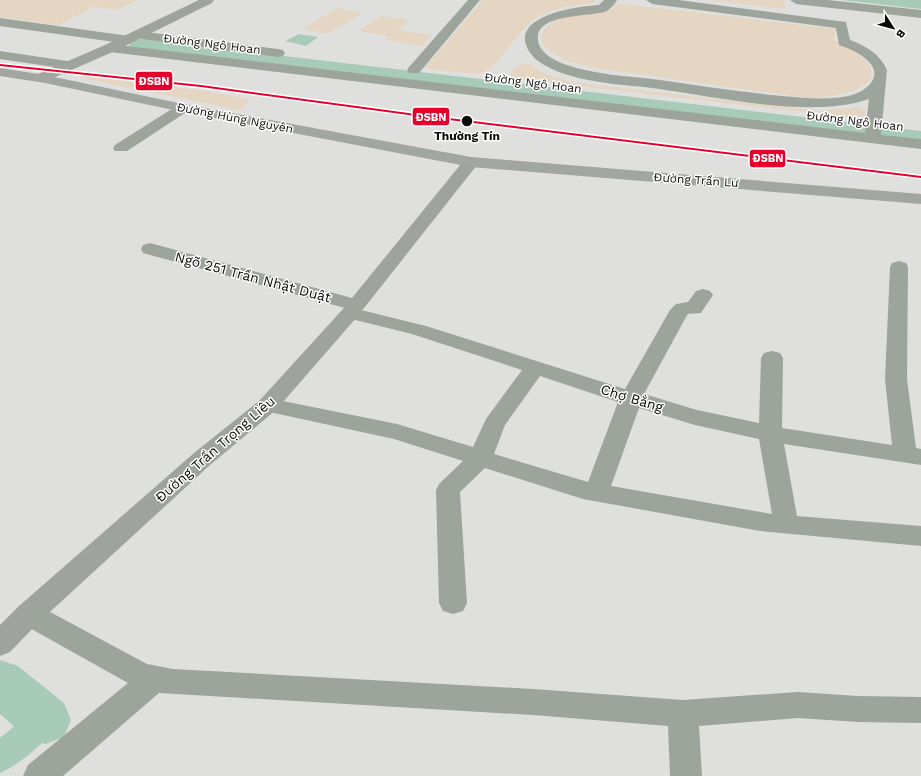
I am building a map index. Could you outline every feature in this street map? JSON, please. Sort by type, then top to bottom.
[{"type":"highway","name":"Đường Hùng Nguyên","points":[[0,72],[41,78],[183,108],[471,162]]},
{"type":"highway","name":"Đường Trần Lư","points":[[471,162],[921,199]]},
{"type":"main road","points":[[135,39],[208,0]]},
{"type":"main road","points":[[41,78],[67,65],[135,39],[220,0]]},
{"type":"main road","name":"Đường Trần Trọng Liêu","points":[[10,629],[202,459],[268,405],[353,309],[471,162]]},
{"type":"street","points":[[414,70],[474,0]]},
{"type":"street","points":[[611,0],[603,8],[575,10],[549,19],[532,33],[531,39],[533,46],[546,61],[571,70],[763,98],[807,102],[837,102],[860,97],[873,91],[878,86]]},
{"type":"street","points":[[652,0],[672,1],[842,25],[844,42],[866,54],[880,66],[881,72],[878,86],[880,124],[873,139]]},
{"type":"street","points":[[796,0],[921,14]]},
{"type":"street","name":"Đường Ngô Hoan","points":[[0,22],[135,39],[291,54]]},
{"type":"street","points":[[110,48],[921,144]]},
{"type":"street","points":[[0,56],[67,65]]},
{"type":"street","points":[[398,68],[429,71]]},
{"type":"street","name":"Đường Ngô Hoan","points":[[661,98],[810,116]]},
{"type":"street","points":[[121,148],[183,108]]},
{"type":"street","name":"Đường Ngô Hoan","points":[[857,122],[880,124]]},
{"type":"street","name":"Ngõ 251 Trần Nhật Duật","points":[[150,249],[353,309]]},
{"type":"street","points":[[899,267],[896,328],[896,379],[913,456]]},
{"type":"street","points":[[596,492],[631,398],[677,314],[683,308],[694,309],[703,295]]},
{"type":"street","name":"Chợ Bằng","points":[[353,309],[695,417],[798,439],[913,456]]},
{"type":"street","points":[[772,358],[770,433],[786,524]]},
{"type":"street","points":[[453,603],[448,490],[480,458],[494,424],[535,367]]},
{"type":"street","points":[[268,405],[397,432],[596,492],[760,522],[921,536]]},
{"type":"street","points":[[10,629],[154,679],[173,682],[533,702],[683,714],[798,705],[858,709],[921,710]]},
{"type":"street","points":[[39,776],[154,679]]},
{"type":"street","points":[[683,714],[686,776]]},
{"type":"shaded area","points":[[0,0],[138,0],[118,10],[94,7],[58,25],[0,17]]},
{"type":"shaded area","points":[[483,0],[595,0],[593,3],[564,7],[539,16],[528,24],[495,64],[485,72],[473,74],[424,68]]},
{"type":"shaded area","points":[[710,0],[784,0],[785,9]]},
{"type":"shaded area","points":[[842,0],[921,0],[921,9]]},
{"type":"shaded area","points":[[616,3],[836,29],[834,41],[851,50],[867,62],[871,69],[871,76],[866,83],[855,90],[831,96],[807,98],[596,68],[563,59],[553,53],[543,43],[541,38],[544,29],[553,22],[579,14],[611,10]]},
{"type":"shaded area","points":[[337,8],[362,13],[328,34],[302,29]]},
{"type":"shaded area","points":[[381,16],[409,20],[398,30],[432,35],[422,46],[384,40],[389,36],[358,31]]},
{"type":"shaded area","points":[[299,34],[318,37],[306,46],[285,41]]},
{"type":"shaded area","points":[[527,63],[546,74],[572,82],[820,111],[856,107],[865,109],[865,116],[847,117],[527,80],[510,75],[514,67]]},
{"type":"shaded area","points":[[85,76],[206,91],[250,100],[240,110],[81,77]]},
{"type":"waterway","points":[[140,46],[921,139]]},
{"type":"waterway","points":[[0,682],[45,720]]},
{"type":"waterway","points":[[0,758],[45,720]]},
{"type":"transit line","name":"ĐSBN","points":[[0,65],[201,86],[416,115],[921,177]]},
{"type":"place","name":"Thường Tín","points":[[467,121]]}]
